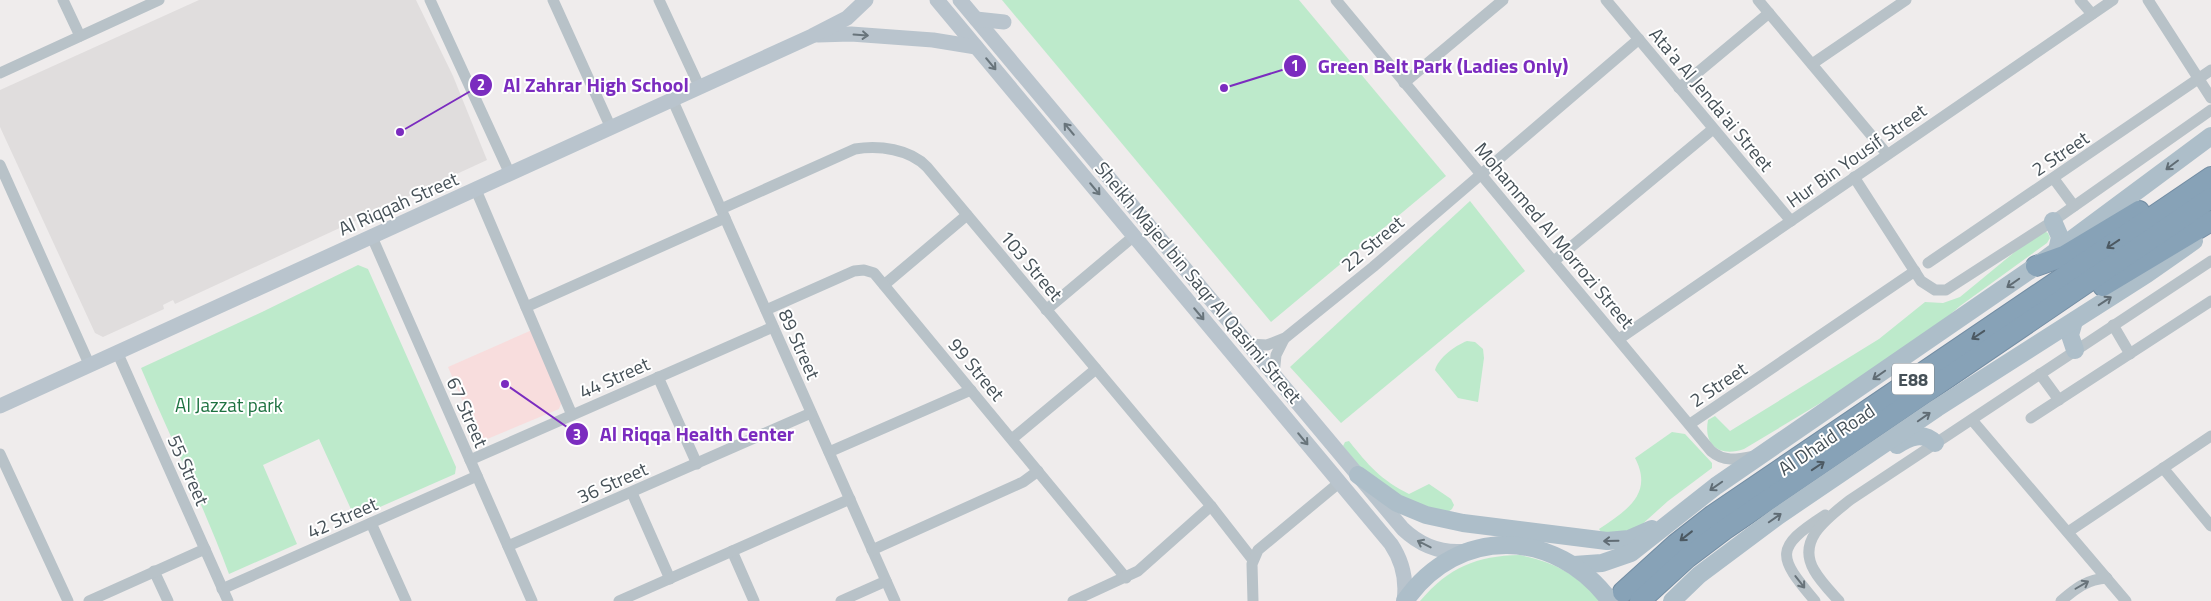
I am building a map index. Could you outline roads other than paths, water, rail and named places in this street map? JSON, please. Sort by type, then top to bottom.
[{"type":"highway","points":[[2036,266],[2072,251],[2211,167]]},
{"type":"highway","name":"Al Dhaid Road","points":[[1624,598],[1664,554],[1713,515],[2211,177]]},
{"type":"highway","name":"Al Dhaid Road","points":[[1624,598],[1669,574],[1705,543],[2211,198]]},
{"type":"highway","points":[[1982,354],[2025,334],[2211,221]]},
{"type":"main road","name":"Al Riqqah Street","points":[[0,406],[118,354],[812,36],[847,18],[866,0]]},
{"type":"main road","name":"Sheikh Majed bin Saqr Al Qasimi Street","points":[[937,0],[1340,482],[1397,553],[1404,572],[1405,601]]},
{"type":"main road","name":"Sheikh Majed bin Saqr Al Qasimi Street","points":[[960,0],[1403,529],[1420,542],[1440,550],[1461,552],[1471,550]]},
{"type":"main road","points":[[976,19],[1004,22]]},
{"type":"main road","name":"Al Riqqah Street","points":[[812,36],[851,34],[934,40],[976,47]]},
{"type":"main road","points":[[1574,564],[1602,563],[1631,553],[1716,486],[2036,266],[2211,136]]},
{"type":"main road","points":[[2053,221],[2060,237],[2057,251]]},
{"type":"main road","points":[[1672,601],[1699,575],[1736,547],[1938,408],[2074,322],[2211,229]]},
{"type":"main road","points":[[1134,236],[1145,242],[1171,269],[1177,269],[1182,263]]},
{"type":"main road","points":[[2074,322],[2070,335],[2075,350]]},
{"type":"main road","points":[[1877,450],[1895,447],[1915,436],[1928,438],[1935,443]]},
{"type":"main road","points":[[1358,475],[1384,495],[1411,510],[1463,523],[1590,540],[1618,541],[1639,535],[1673,519]]},
{"type":"main road","points":[[1405,601],[1424,578],[1438,566],[1471,550],[1488,546],[1524,546],[1559,556],[1624,598]]},
{"type":"main road","points":[[1686,601],[1721,567],[1736,547]]},
{"type":"street","points":[[63,0],[80,36]]},
{"type":"street","points":[[0,73],[159,0]]},
{"type":"street","points":[[430,0],[510,174]]},
{"type":"street","points":[[553,0],[611,128]]},
{"type":"street","points":[[659,0],[700,88]]},
{"type":"street","name":"Mohammed Al Morrozi Street","points":[[1336,0],[1711,451],[1720,457],[1735,460],[1764,454]]},
{"type":"street","points":[[1404,83],[1503,0]]},
{"type":"street","name":"Ata'a Al Jenda'ai Street","points":[[1606,0],[1791,221]]},
{"type":"street","points":[[1758,0],[1887,154]]},
{"type":"street","points":[[1812,64],[1906,0]]},
{"type":"street","points":[[2080,0],[2092,14]]},
{"type":"street","name":"Hur Bin Yousif Street","points":[[1619,339],[2113,0]]},
{"type":"street","points":[[2148,0],[2211,98]]},
{"type":"street","points":[[1679,88],[1769,13]]},
{"type":"street","name":"22 Street","points":[[1247,344],[1267,345],[1285,338],[1373,267],[1480,173],[1639,39]]},
{"type":"street","name":"2 Street","points":[[1928,263],[2054,179],[2211,70]]},
{"type":"street","name":"89 Street","points":[[673,101],[895,601]]},
{"type":"street","points":[[1854,177],[1925,285],[1930,288],[1946,290],[2053,221],[2211,110]]},
{"type":"street","points":[[1554,261],[1713,128]]},
{"type":"street","name":"103 Street","points":[[526,307],[849,151],[868,148],[900,152],[918,158],[1211,506],[1253,560]]},
{"type":"street","points":[[0,165],[90,366]]},
{"type":"street","points":[[2054,179],[2074,206]]},
{"type":"street","points":[[476,190],[572,415]]},
{"type":"street","points":[[884,285],[967,215]]},
{"type":"street","points":[[1046,310],[1134,236]]},
{"type":"street","name":"67 Street","points":[[372,237],[532,601]]},
{"type":"street","points":[[1815,601],[1790,570],[1786,560],[1787,549],[1791,540],[1798,532],[1972,420],[2211,261]]},
{"type":"street","name":"99 Street","points":[[766,310],[859,270],[874,273],[1126,578]]},
{"type":"street","name":"2 Street","points":[[1690,424],[1915,271]]},
{"type":"street","points":[[2031,418],[2211,301]]},
{"type":"street","points":[[2113,325],[2130,354]]},
{"type":"street","name":"44 Street","points":[[470,460],[773,327]]},
{"type":"street","name":"22 Street","points":[[1274,375],[1276,355],[1285,338]]},
{"type":"street","name":"55 Street","points":[[118,354],[228,601]]},
{"type":"street","points":[[1012,439],[1096,369]]},
{"type":"street","points":[[2040,374],[2059,400]]},
{"type":"street","points":[[658,377],[696,464]]},
{"type":"street","points":[[829,452],[971,390]]},
{"type":"street","name":"36 Street","points":[[508,546],[811,413]]},
{"type":"street","points":[[1972,420],[2126,601]]},
{"type":"street","points":[[2068,532],[2211,436]]},
{"type":"street","points":[[0,454],[68,601]]},
{"type":"street","points":[[2163,468],[2211,526]]},
{"type":"street","points":[[872,550],[1023,482],[1038,471]]},
{"type":"street","name":"42 Street","points":[[222,589],[477,476]]},
{"type":"street","points":[[1253,601],[1253,560],[1258,550],[1340,482]]},
{"type":"street","points":[[632,493],[670,579]]},
{"type":"street","points":[[619,601],[850,500]]},
{"type":"street","points":[[1839,601],[1813,569],[1809,548],[1817,528],[1850,500]]},
{"type":"street","points":[[1073,601],[1126,578],[1150,563],[1211,506]]},
{"type":"street","points":[[371,523],[406,601]]},
{"type":"street","points":[[89,601],[204,549]]},
{"type":"street","points":[[732,551],[754,601]]},
{"type":"street","points":[[154,571],[168,601]]},
{"type":"street","points":[[2061,601],[2082,584],[2107,578]]},
{"type":"street","points":[[842,601],[886,581]]},
{"type":"place","name":"Green Belt Park (Ladies Only)","points":[[1224,88]]},
{"type":"place","name":"Al Zahrar High School","points":[[400,132]]},
{"type":"place","name":"Al Riqqa Health Center","points":[[505,384]]},
{"type":"park label","name":"Al Jazzat park","points":[[229,404]]}]
